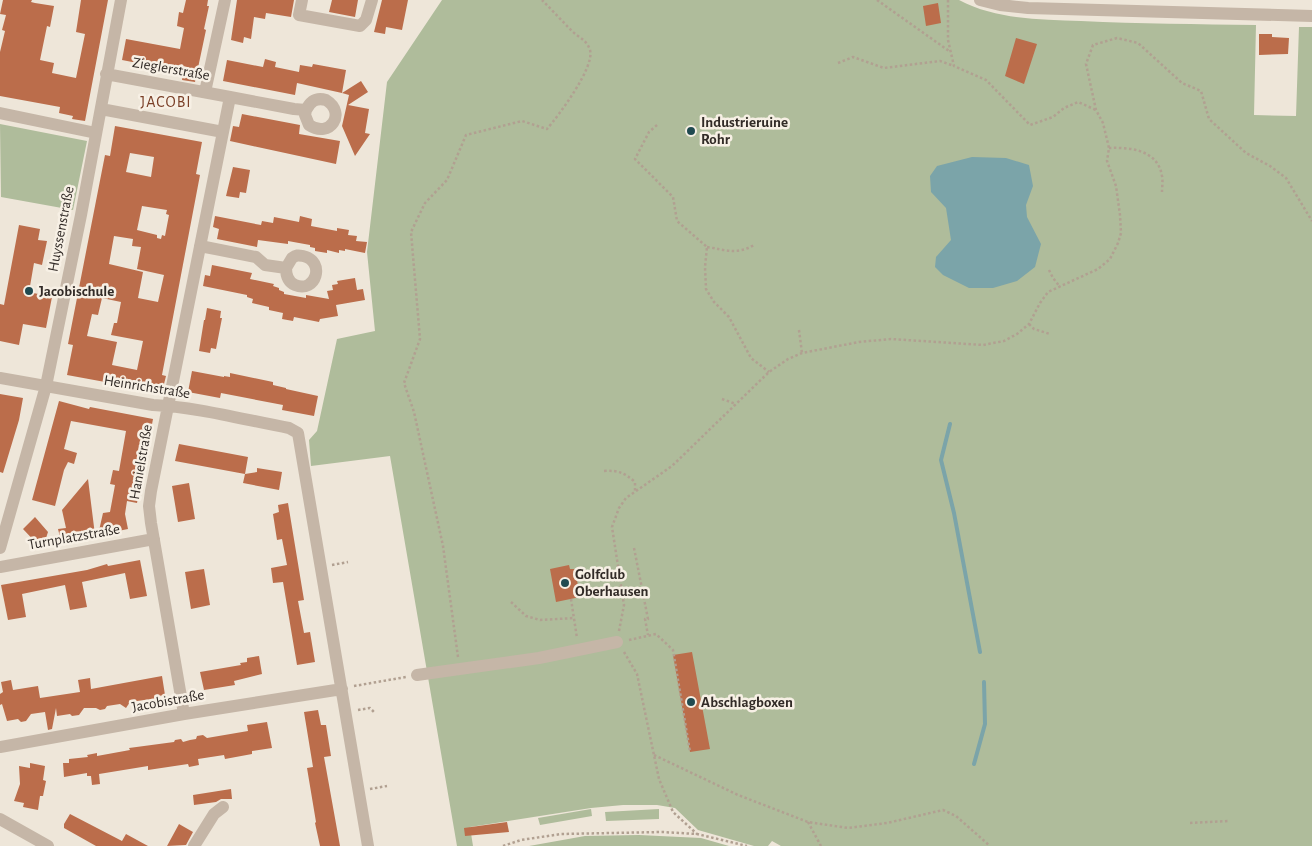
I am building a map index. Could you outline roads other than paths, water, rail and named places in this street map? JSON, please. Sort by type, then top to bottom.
[{"type":"street","name":"Huyssenstraße","points":[[0,548],[46,386],[121,0]]},
{"type":"street","points":[[205,92],[225,0]]},
{"type":"street","points":[[302,0],[299,16],[360,26],[366,20],[372,0]]},
{"type":"street","points":[[988,1],[1028,8],[1312,16]]},
{"type":"street","name":"Zieglerstraße","points":[[106,74],[306,110]]},
{"type":"street","points":[[101,109],[223,132],[230,97]]},
{"type":"street","points":[[0,113],[96,133]]},
{"type":"street","name":"Hanielstraße","points":[[184,714],[149,506],[223,132]]},
{"type":"street","points":[[200,246],[256,257],[265,265],[286,268]]},
{"type":"street","name":"Heinrichstraße","points":[[0,378],[153,406],[168,406],[294,430],[299,436],[342,688]]},
{"type":"street","name":"Turnplatzstraße","points":[[0,567],[154,539]]},
{"type":"street","points":[[417,675],[539,658],[618,642]]},
{"type":"street","points":[[342,688],[368,846]]},
{"type":"street","name":"Jacobistraße","points":[[0,747],[342,688]]},
{"type":"street","points":[[194,846],[214,814],[223,807]]},
{"type":"street","points":[[0,819],[48,846]]},
{"type":"water","points":[[972,157],[1006,158],[1029,165],[1033,186],[1026,205],[1027,217],[1041,244],[1035,267],[1017,281],[993,288],[969,288],[943,275],[935,267],[936,257],[951,240],[946,208],[931,192],[930,176],[937,166]]},
{"type":"waterway","points":[[950,424],[941,460],[954,513],[980,652]]},
{"type":"waterway","points":[[974,764],[985,724],[984,682]]},
{"type":"place","name":"Industrieruine Rohr","points":[[691,131]]},
{"type":"place","name":"Jacobischule","points":[[29,291]]},
{"type":"place","name":"Golfclub Oberhausen","points":[[565,583]]},
{"type":"place","name":"Abschlagboxen","points":[[691,702]]},
{"type":"district","name":"JACOBI","points":[[166,102]]}]
